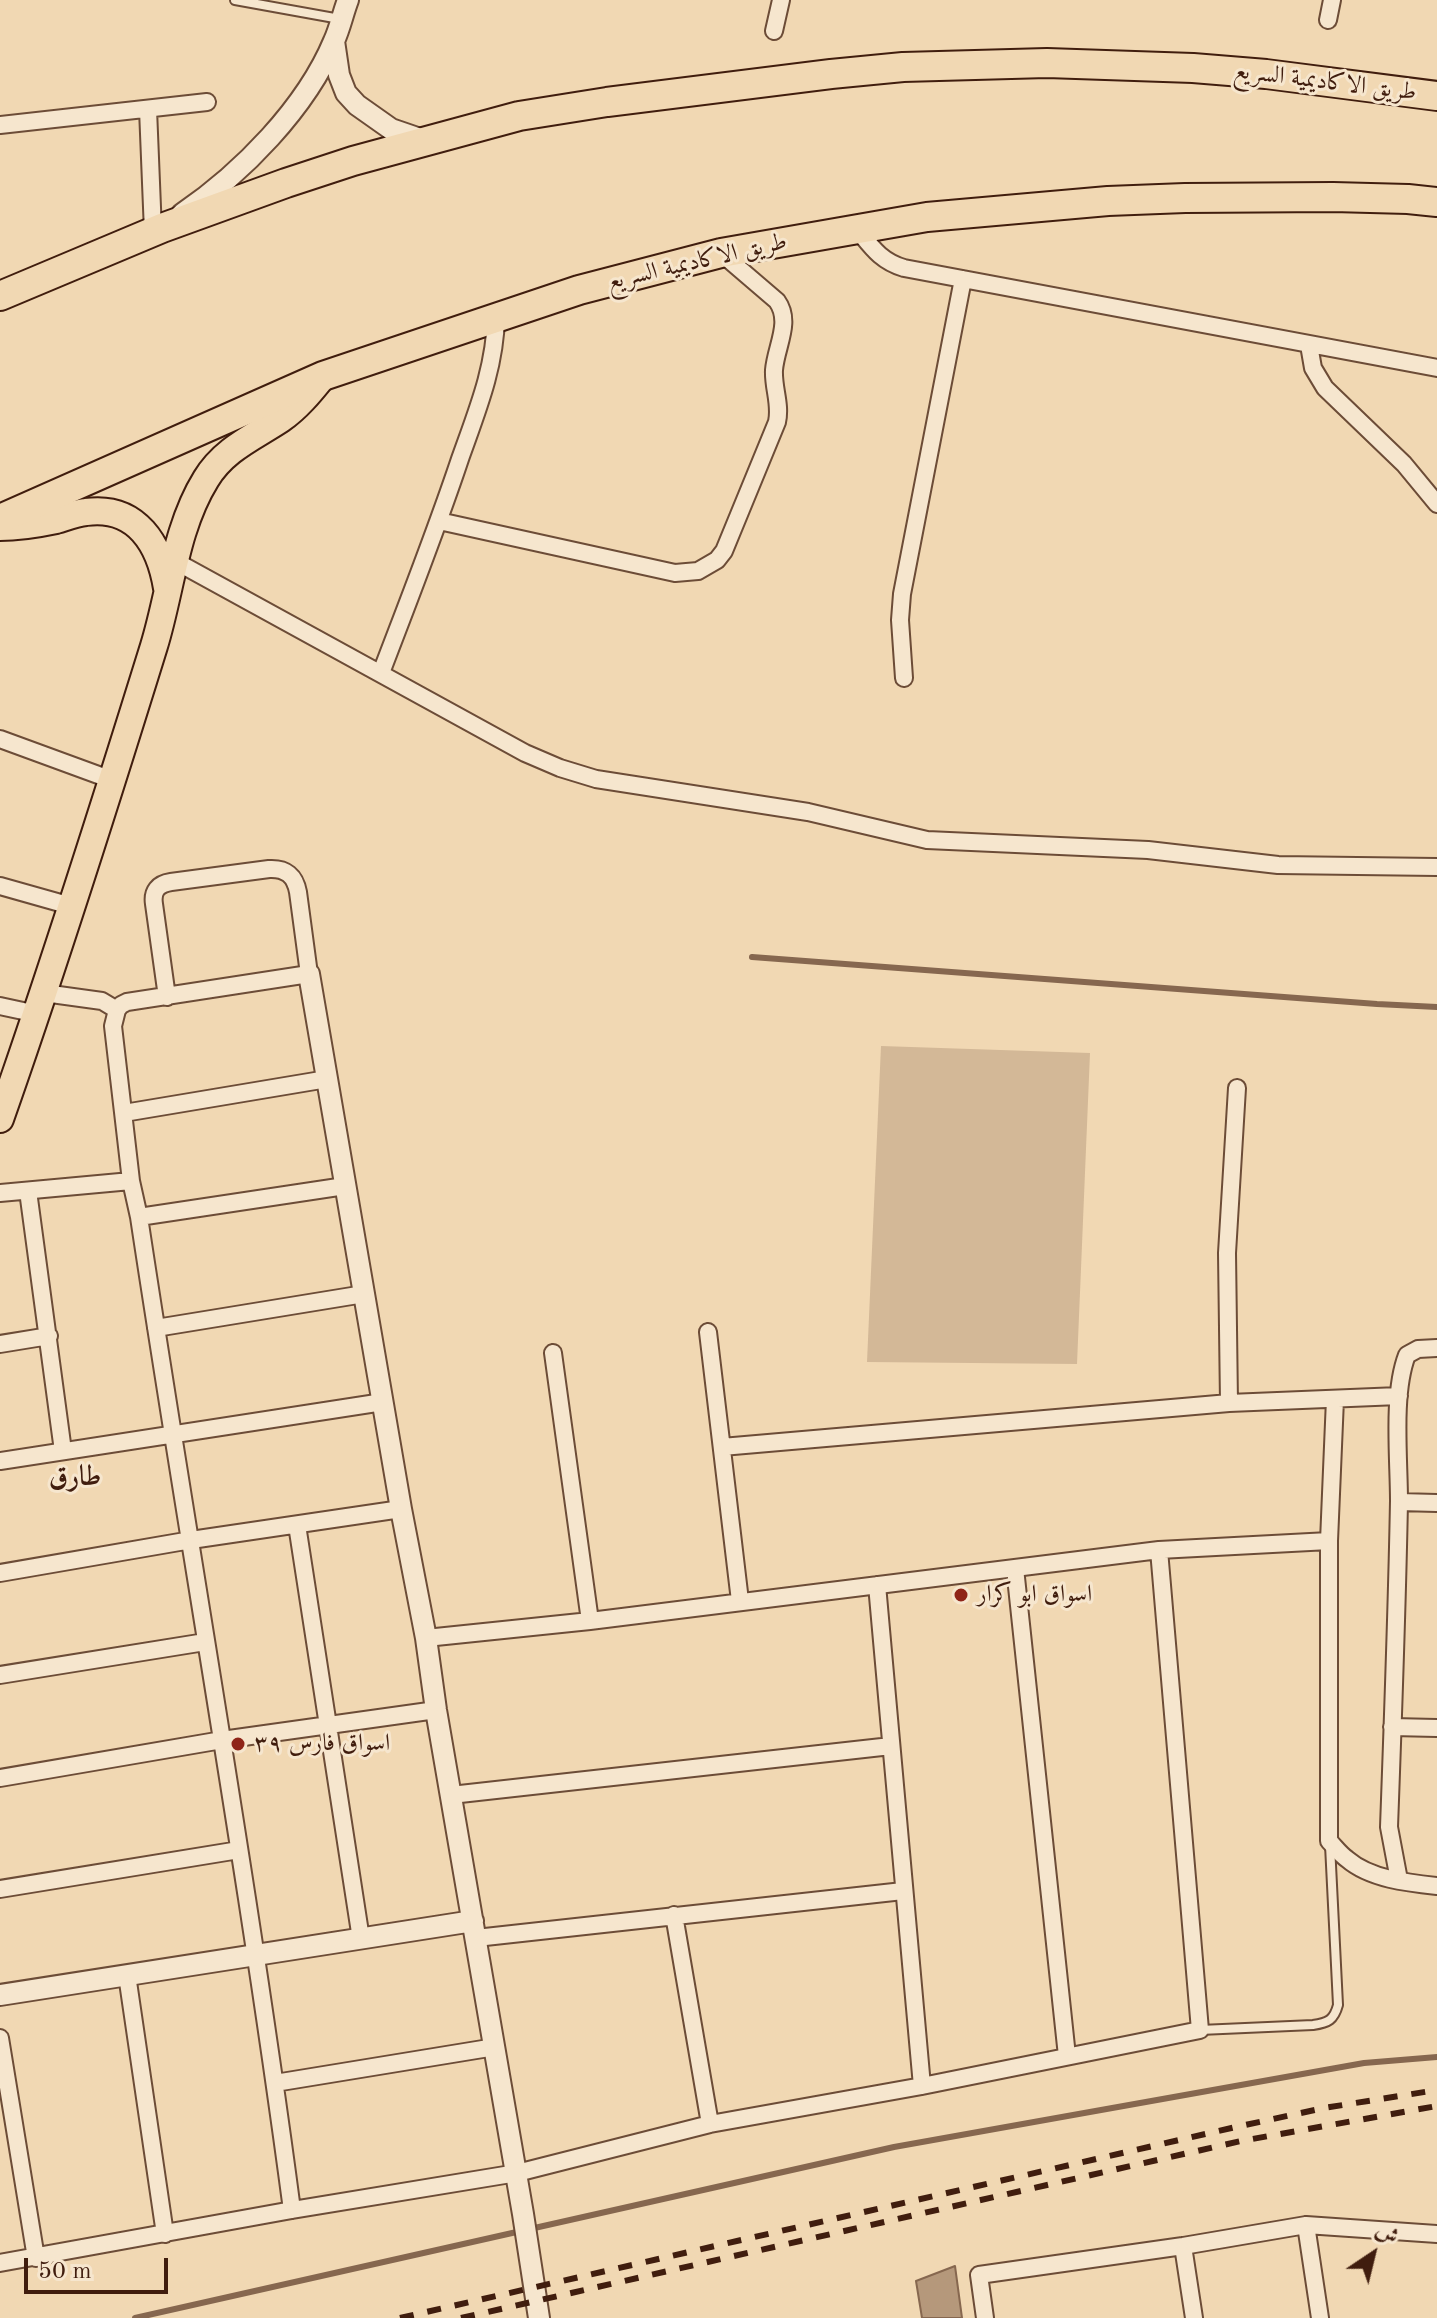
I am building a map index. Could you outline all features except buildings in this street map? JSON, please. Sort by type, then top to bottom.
[{"type":"highway","name":"طريق الاكاديمية السريع","points":[[0,296],[157,230],[353,161],[519,116],[607,102],[831,74],[960,64],[1047,63],[1266,74],[1437,96]]},
{"type":"highway","name":"طريق الاكاديمية السريع","points":[[0,519],[323,376],[579,290],[721,253],[927,217],[1123,200],[1333,197],[1437,202]]},
{"type":"main road","points":[[0,1119],[112,780],[168,595],[183,531],[195,499],[219,461],[243,441],[290,412],[323,376]]},
{"type":"main road","points":[[0,527],[35,524],[87,512],[116,514],[130,521],[152,541],[163,566],[168,595]]},
{"type":"street","points":[[774,31],[781,0]]},
{"type":"street","points":[[1328,20],[1332,0]]},
{"type":"street","points":[[148,109],[157,230],[196,205],[283,123],[303,96],[334,41],[344,10]]},
{"type":"street","points":[[334,41],[339,75],[346,93],[357,105],[391,129],[428,142]]},
{"type":"street","points":[[0,125],[207,102]]},
{"type":"street","points":[[856,228],[881,258],[891,264],[1437,368]]},
{"type":"street","points":[[439,521],[675,573],[698,571],[717,560],[729,541],[777,422],[779,409],[774,369],[784,317],[777,301],[721,253]]},
{"type":"street","points":[[904,678],[900,620],[902,594],[963,279]]},
{"type":"street","points":[[381,673],[439,521],[491,368],[496,317]]},
{"type":"street","points":[[1309,345],[1313,368],[1325,388],[1404,464],[1437,504]]},
{"type":"street","points":[[175,561],[525,753],[560,768],[621,783],[808,812],[927,840],[1148,850],[1278,865],[1437,867]]},
{"type":"street","points":[[0,739],[112,780]]},
{"type":"street","points":[[167,997],[153,896],[156,888],[163,883],[269,869],[280,868],[290,873],[298,892],[309,974],[426,1638],[539,2318]]},
{"type":"street","points":[[0,886],[71,906]]},
{"type":"street","points":[[292,2210],[191,1540],[131,1181],[113,1026],[117,1010],[127,1002],[309,974]]},
{"type":"street","points":[[0,1006],[102,1001],[117,1010]]},
{"type":"street","points":[[124,1113],[327,1079]]},
{"type":"street","points":[[1229,1403],[1227,1253],[1237,1088]]},
{"type":"street","points":[[0,1193],[131,1181]]},
{"type":"street","points":[[139,1217],[345,1186]]},
{"type":"street","points":[[28,1191],[63,1451]]},
{"type":"street","points":[[156,1328],[364,1294]]},
{"type":"street","points":[[708,1332],[740,1601]]},
{"type":"street","points":[[0,1344],[49,1336]]},
{"type":"street","points":[[1399,1880],[1389,1827],[1399,1502],[1399,1396],[1402,1368],[1407,1355],[1418,1349],[1437,1348]]},
{"type":"street","points":[[553,1353],[590,1621]]},
{"type":"street","points":[[722,1447],[1229,1403],[1399,1396]]},
{"type":"street","points":[[1335,1399],[1329,1541],[1329,1841],[1346,1859],[1371,1873],[1437,1886]]},
{"type":"street","points":[[0,1461],[383,1402]]},
{"type":"street","points":[[1399,1502],[1437,1503]]},
{"type":"street","points":[[0,1573],[191,1540],[401,1509]]},
{"type":"street","points":[[297,1525],[361,1939]]},
{"type":"street","points":[[426,1638],[590,1621],[1159,1550],[1329,1541]]},
{"type":"street","points":[[0,2263],[517,2173],[710,2124],[922,2086],[1200,2030],[1159,1550]]},
{"type":"street","points":[[1015,1568],[1067,2056]]},
{"type":"street","points":[[877,1585],[922,2086]]},
{"type":"street","points":[[0,1675],[205,1642]]},
{"type":"street","points":[[0,1778],[222,1740],[436,1710]]},
{"type":"street","points":[[1392,1727],[1437,1728]]},
{"type":"street","points":[[451,1795],[891,1746]]},
{"type":"street","points":[[0,1889],[239,1850]]},
{"type":"street","points":[[0,1995],[361,1939],[674,1915],[903,1891]]},
{"type":"street","points":[[674,1915],[710,2124]]},
{"type":"street","points":[[127,1975],[165,2234]]},
{"type":"street","points":[[0,2038],[8,2125],[36,2258]]},
{"type":"street","points":[[275,2083],[495,2047]]},
{"type":"street","points":[[985,2318],[979,2275],[1306,2225],[1437,2234]]},
{"type":"street","points":[[1306,2225],[1320,2318]]},
{"type":"street","points":[[1183,2246],[1194,2318]]},
{"type":"lane","points":[[235,0],[344,10]]},
{"type":"lane","points":[[1200,2030],[1313,2025],[1328,2023],[1335,2015],[1338,2005],[1329,1841]]},
{"type":"shaded area","points":[[881,1046],[1090,1053],[1077,1364],[867,1362]]},
{"type":"shaded area","points":[[955,2266],[962,2318],[922,2318],[916,2281]]},
{"type":"waterway","points":[[752,957],[1437,1007]]},
{"type":"waterway","points":[[135,2318],[894,2147],[1364,2063],[1437,2057]]},
{"type":"railway","points":[[400,2318],[1236,2127],[1324,2108],[1437,2090]]},
{"type":"railway","points":[[461,2318],[1241,2141],[1437,2106]]},
{"type":"place","name":"اسواق ابو كرار","points":[[961,1595]]},
{"type":"place","name":"اسواق فارس ٣٩","points":[[238,1744]]},
{"type":"district","name":"طارق","points":[[75,1478]]}]
